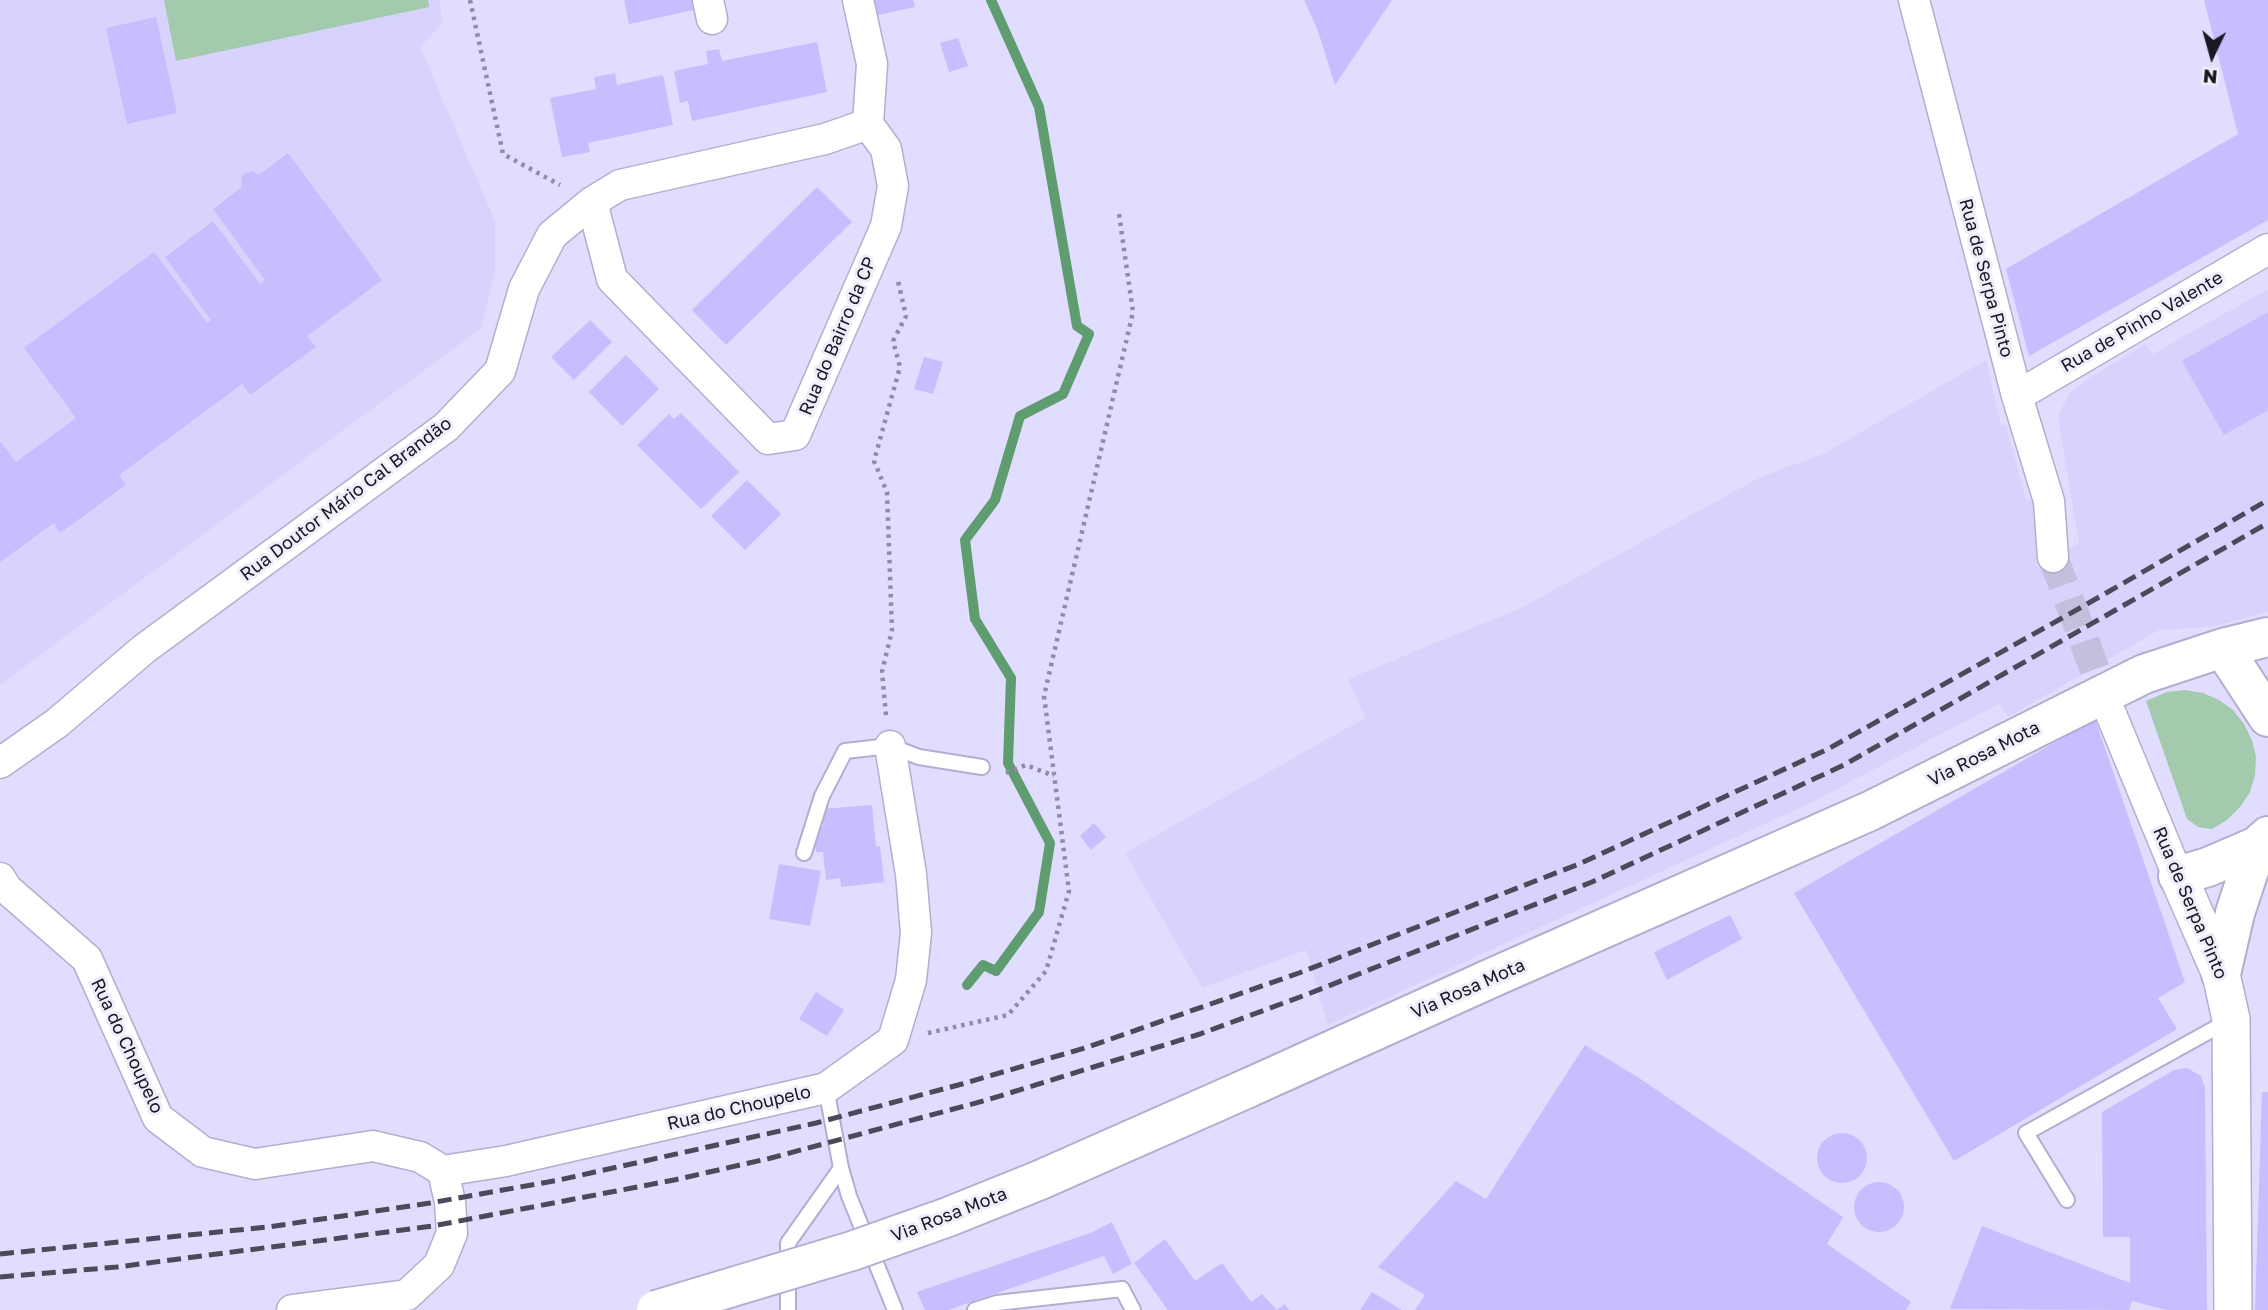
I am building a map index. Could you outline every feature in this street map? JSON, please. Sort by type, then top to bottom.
[{"type":"main road","name":"Via Rosa Mota","points":[[656,1310],[852,1251],[948,1217],[1040,1180],[1870,811],[2144,674],[2223,648],[2268,637]]},
{"type":"main road","points":[[2223,648],[2268,717]]},
{"type":"main road","points":[[2178,876],[2208,867],[2263,841]]},
{"type":"main road","points":[[2221,974],[2235,914],[2263,841]]},
{"type":"street","points":[[858,0],[872,64],[868,124]]},
{"type":"street","name":"Rua de Serpa Pinto","points":[[1914,0],[2017,396],[2049,501],[2053,557]]},
{"type":"street","name":"Rua Doutor Mário Cal Brandão","points":[[0,763],[57,723],[144,649],[446,427],[500,371],[524,289],[552,235],[592,202],[620,185],[825,139],[868,124]]},
{"type":"street","name":"Rua do Bairro da CP","points":[[592,202],[612,279],[768,439],[795,435],[886,226],[893,186],[886,149],[868,124]]},
{"type":"street","name":"Rua de Pinho Valente","points":[[2017,396],[2268,249]]},
{"type":"street","name":"Rua de Serpa Pinto","points":[[2111,714],[2221,974],[2231,1019],[2233,1310]]},
{"type":"street","points":[[890,746],[911,874],[916,933],[911,980],[893,1040]]},
{"type":"street","name":"Rua do Choupelo","points":[[0,878],[7,889],[88,959],[158,1118],[203,1152],[255,1164],[373,1146],[420,1157],[443,1171],[506,1161],[826,1087],[893,1040]]},
{"type":"street","points":[[292,1310],[407,1295],[439,1265],[452,1233],[450,1202],[443,1171]]},
{"type":"lane","points":[[804,853],[822,796],[845,751],[890,746],[919,757],[982,768]]},
{"type":"lane","points":[[2067,1200],[2026,1133],[2231,1019]]},
{"type":"lane","points":[[826,1087],[849,1196],[895,1310]]},
{"type":"lane","points":[[788,1310],[788,1243],[841,1168]]},
{"type":"lane","points":[[975,1310],[997,1303],[1122,1289],[1133,1310]]},
{"type":"path","points":[[470,0],[503,154],[592,202]]},
{"type":"path","points":[[893,1040],[1008,1015],[1046,971],[1069,891],[1044,696],[1133,312],[1119,214]]},
{"type":"path","points":[[886,226],[906,316],[893,341],[900,367],[874,461],[887,492],[892,630],[882,672],[890,746]]},
{"type":"path","points":[[1005,774],[1026,765],[1054,776]]},
{"type":"shaded area","points":[[0,0],[439,0],[443,23],[420,47],[495,221],[495,274],[481,328],[0,685]]},
{"type":"shaded area","points":[[2268,289],[2268,612],[2211,627],[2159,630],[2008,717],[2000,703],[1810,803],[1328,1025],[1306,950],[1202,988],[1125,853],[1365,718],[1348,679],[1521,608],[1761,477],[1823,454],[1986,360],[2001,425],[2006,426],[2026,499],[2036,501],[2043,557],[2035,566],[2041,567],[2079,543],[2060,430],[2059,413],[2070,393],[2086,380],[2146,344],[2153,354]]},
{"type":"green space","points":[[164,0],[428,0],[429,7],[176,61]]},
{"type":"green space","points":[[2185,690],[2203,693],[2233,710],[2252,740],[2256,757],[2250,792],[2227,820],[2212,829],[2198,827],[2187,819],[2146,701],[2167,692]]},
{"type":"building","points":[[624,0],[692,0],[694,10],[629,24]]},
{"type":"building","points":[[874,0],[913,0],[915,7],[878,15]]},
{"type":"building","points":[[1304,0],[1392,0],[1335,85],[1318,31]]},
{"type":"building","points":[[2204,0],[2268,0],[2268,220],[2029,356],[2006,269],[2238,134]]},
{"type":"building","points":[[156,17],[177,113],[127,124],[106,28]]},
{"type":"building","points":[[958,38],[968,66],[949,72],[940,43]]},
{"type":"building","points":[[817,42],[827,92],[692,121],[688,101],[680,103],[674,71],[708,64],[706,51],[719,49],[722,61]]},
{"type":"building","points":[[615,73],[617,85],[663,75],[673,125],[588,143],[590,152],[562,157],[550,98],[596,89],[594,77]]},
{"type":"building","points":[[288,153],[382,280],[307,336],[316,347],[250,395],[242,384],[119,475],[126,485],[60,533],[54,523],[0,562],[0,441],[16,462],[76,418],[24,348],[154,252],[207,323],[211,320],[165,257],[213,221],[260,284],[265,280],[213,209],[242,187],[241,179],[245,173],[253,171],[259,175]]},
{"type":"building","points":[[817,187],[852,222],[726,345],[692,310]]},
{"type":"building","points":[[2268,312],[2268,410],[2224,435],[2182,361]]},
{"type":"building","points":[[590,320],[612,342],[574,380],[551,357]]},
{"type":"building","points":[[626,355],[659,389],[622,426],[589,392]]},
{"type":"building","points":[[924,357],[943,362],[933,394],[914,389]]},
{"type":"building","points":[[681,413],[739,472],[701,509],[637,445],[669,414],[674,419]]},
{"type":"building","points":[[747,480],[781,514],[745,550],[711,516]]},
{"type":"building","points":[[2095,719],[2185,982],[2158,998],[2177,1029],[1954,1161],[1794,893]]},
{"type":"building","points":[[872,805],[876,847],[880,846],[884,882],[841,887],[840,878],[826,880],[823,852],[816,852],[813,828],[823,827],[822,809]]},
{"type":"building","points":[[1094,823],[1106,837],[1091,850],[1080,836]]},
{"type":"building","points":[[779,864],[821,871],[810,926],[769,919]]},
{"type":"building","points":[[1730,915],[1742,939],[1667,980],[1654,952]]},
{"type":"building","points":[[816,992],[844,1010],[827,1036],[799,1019]]},
{"type":"building","points":[[1585,1045],[1639,1078],[1843,1217],[1827,1244],[1911,1302],[1906,1310],[1415,1310],[1425,1295],[1378,1267],[1456,1181],[1486,1199]]},
{"type":"building","points":[[2187,1068],[2201,1076],[2205,1088],[2207,1310],[2166,1310],[2132,1301],[2129,1310],[1950,1309],[1982,1226],[2130,1283],[2130,1237],[2103,1237],[2102,1112],[2174,1070]]},
{"type":"building","points":[[2262,1092],[2268,1092],[2268,1310],[2255,1310]]},
{"type":"building","points":[[1842,1133],[1860,1140],[1867,1158],[1860,1176],[1842,1183],[1824,1176],[1817,1158],[1824,1140]]},
{"type":"building","points":[[1879,1182],[1897,1189],[1904,1207],[1897,1225],[1879,1232],[1861,1225],[1854,1207],[1861,1189]]},
{"type":"building","points":[[1112,1222],[1132,1264],[1113,1274],[1104,1256],[948,1310],[925,1310],[917,1292],[1093,1232]]},
{"type":"building","points":[[1165,1239],[1195,1281],[1222,1263],[1251,1302],[1262,1294],[1277,1310],[1168,1310],[1134,1263]]},
{"type":"building","points":[[1372,1292],[1402,1310],[1360,1310]]},
{"type":"building","points":[[1285,1304],[1289,1310],[1277,1310]]},
{"type":"waterway","points":[[967,985],[983,965],[996,971],[1039,912],[1050,843],[1008,763],[1011,678],[975,619],[965,540],[995,500],[1020,416],[1063,394],[1089,334],[1077,326],[1039,107],[991,0]]},
{"type":"tunnel","points":[[2053,557],[2111,713]]},
{"type":"railway","points":[[0,1254],[268,1227],[430,1203],[559,1180],[816,1123],[1088,1047],[1299,973],[1579,864],[1828,749],[2268,500]]},
{"type":"railway","points":[[0,1277],[117,1267],[433,1226],[674,1180],[771,1158],[987,1100],[1200,1034],[1592,882],[1844,765],[2268,523]]}]
